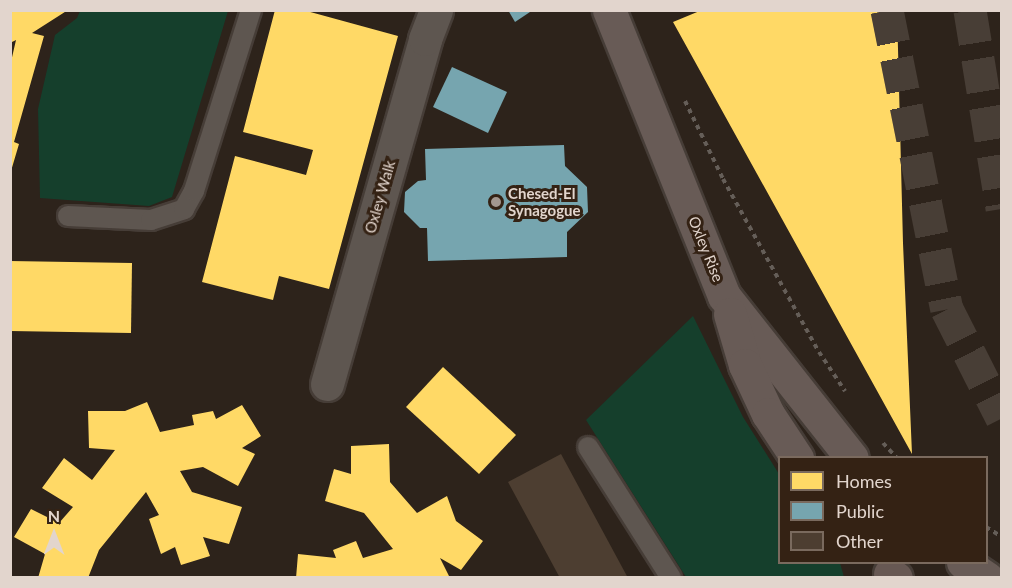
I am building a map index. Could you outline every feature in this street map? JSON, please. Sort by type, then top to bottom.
[{"type":"main road","name":"Oxley Rise","points":[[609,10],[724,296],[850,456]]},
{"type":"main road","points":[[724,296],[745,365],[768,414],[795,456]]},
{"type":"main road","points":[[966,564],[987,578]]},
{"type":"street","name":"Oxley Walk","points":[[327,384],[425,39],[436,10]]},
{"type":"lane","points":[[68,216],[151,220],[184,209],[194,191],[251,10]]},
{"type":"lane","points":[[588,447],[671,578]]},
{"type":"path","points":[[683,96],[723,179],[819,352],[850,398]]},
{"type":"path","points":[[875,435],[895,456]]},
{"type":"path","points":[[988,528],[1002,537]]},
{"type":"green space","points":[[80,11],[228,11],[172,197],[149,206],[40,198],[38,109],[55,35],[77,18]]},
{"type":"green space","points":[[693,316],[743,417],[778,472],[778,564],[840,564],[844,577],[686,577],[586,420]]},
{"type":"building: Homes","points":[[10,10],[68,10],[32,33],[44,36],[14,142],[19,144],[11,171],[10,66],[16,40],[10,43]]},
{"type":"building: Homes","points":[[275,10],[303,10],[398,36],[329,289],[279,276],[273,300],[202,282],[235,156],[306,175],[313,150],[243,132]]},
{"type":"building: Homes","points":[[702,10],[897,10],[903,243],[912,454],[673,22]]},
{"type":"building: Homes","points":[[10,261],[132,263],[131,333],[10,331]]},
{"type":"building: Homes","points":[[443,367],[516,435],[479,474],[406,407]]},
{"type":"building: Homes","points":[[147,402],[160,432],[194,425],[192,415],[213,411],[216,419],[242,405],[261,436],[242,448],[255,454],[238,486],[203,467],[180,471],[192,492],[242,507],[229,544],[203,537],[210,556],[181,565],[175,547],[161,554],[149,519],[159,515],[146,492],[99,550],[88,578],[38,578],[45,554],[14,537],[31,509],[59,523],[73,507],[42,488],[64,458],[92,480],[115,450],[89,448],[88,411],[125,411]]},
{"type":"building: Homes","points":[[389,444],[390,482],[417,513],[447,496],[456,521],[483,541],[461,570],[440,558],[450,578],[296,578],[298,554],[336,558],[333,550],[356,541],[363,558],[393,549],[364,513],[325,501],[334,469],[351,474],[351,446]]},
{"type":"building: Public","points":[[508,10],[533,10],[515,22]]},
{"type":"building: Public","points":[[452,67],[507,92],[488,133],[433,107]]},
{"type":"building: Public","name":"Chesed-El Synagogue","points":[[564,145],[565,166],[587,187],[588,212],[567,232],[567,257],[428,261],[427,228],[420,228],[404,212],[405,192],[418,181],[426,180],[425,149]]},
{"type":"building: Other","points":[[561,454],[628,578],[560,578],[508,482]]},
{"type":"tunnel","points":[[887,10],[947,309],[1002,418]]},
{"type":"tunnel","points":[[970,10],[1002,208]]},
{"type":"place","name":"Chesed-El Synagogue","points":[[496,202]]}]
